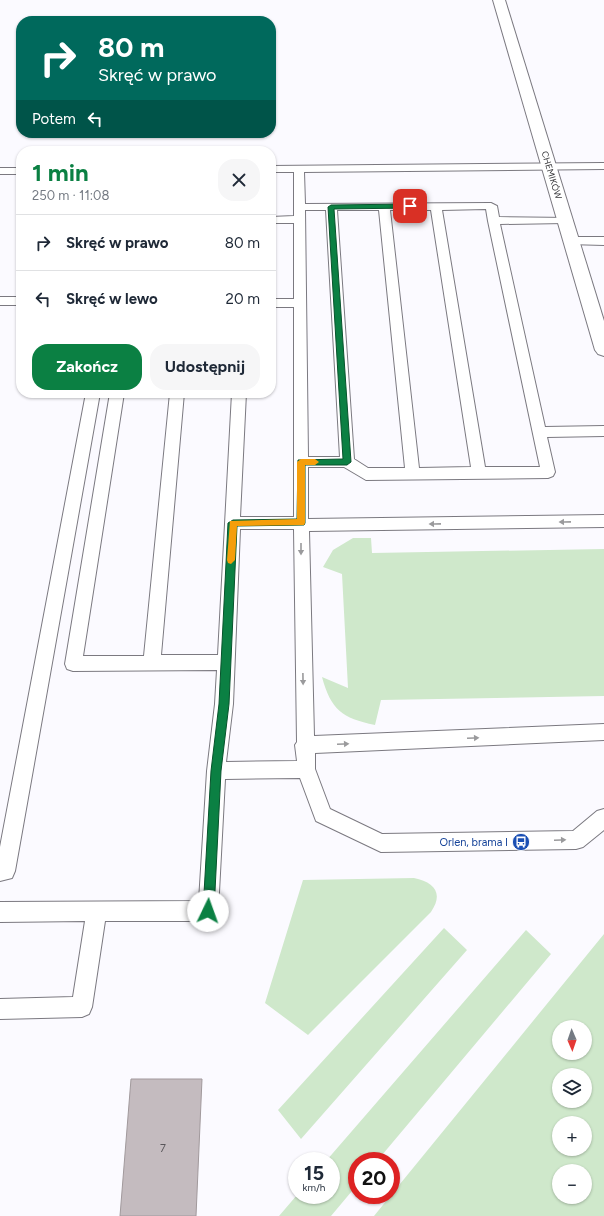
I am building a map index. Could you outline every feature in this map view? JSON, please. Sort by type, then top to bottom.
[{"type":"street","name":"CHEMIKÓW","points":[[499,0],[604,350]]},
{"type":"lane","points":[[276,169],[604,166]]},
{"type":"lane","points":[[299,169],[304,745],[306,769],[323,815],[381,843],[576,840],[604,818]]},
{"type":"lane","points":[[0,171],[16,171]]},
{"type":"lane","points":[[384,206],[413,474]]},
{"type":"lane","points":[[436,206],[479,473]]},
{"type":"lane","points":[[276,219],[331,207],[491,206],[548,472],[366,474],[347,462],[301,462]]},
{"type":"lane","points":[[331,207],[347,462]]},
{"type":"lane","points":[[494,221],[566,220]]},
{"type":"lane","points":[[572,242],[604,241]]},
{"type":"lane","points":[[0,301],[16,300]]},
{"type":"lane","points":[[276,303],[300,303]]},
{"type":"lane","points":[[0,871],[5,871],[92,398]]},
{"type":"lane","points":[[115,398],[74,664],[226,662]]},
{"type":"lane","points":[[152,663],[177,398]]},
{"type":"lane","points":[[0,912],[208,911],[216,771],[224,704],[239,398]]},
{"type":"lane","points":[[540,432],[604,432]]},
{"type":"lane","points":[[233,523],[301,524],[604,521]]},
{"type":"lane","points":[[304,745],[604,732]]},
{"type":"lane","points":[[216,771],[306,769]]},
{"type":"lane","points":[[0,1009],[82,1007],[96,912]]},
{"type":"green space","points":[[353,538],[371,538],[372,553],[604,549],[604,696],[381,700],[375,725],[346,715],[334,705],[329,697],[322,677],[348,688],[342,574],[323,567],[333,550]]},
{"type":"green space","points":[[414,878],[427,882],[435,889],[437,899],[431,912],[308,1035],[265,1003],[303,880]]},
{"type":"green space","points":[[444,928],[467,950],[301,1139],[278,1110]]},
{"type":"green space","points":[[526,930],[551,954],[385,1152],[348,1152],[348,1196],[331,1216],[279,1216],[289,1204],[340,1204],[340,1152],[334,1152]]},
{"type":"green space","points":[[604,934],[604,1216],[374,1216],[384,1204],[400,1204],[400,1184]]},
{"type":"building","points":[[131,1079],[202,1079],[196,1216],[120,1216]]},
{"type":"slow traffic","points":[[231,560],[233,523],[301,523],[301,462],[315,462]]},
{"type":"place","name":"Orlen, brama I","points":[[521,842]]},
{"type":"route","points":[[208,911],[216,771],[224,704],[233,523],[301,523],[301,462],[347,462],[331,207],[410,206]]}]
